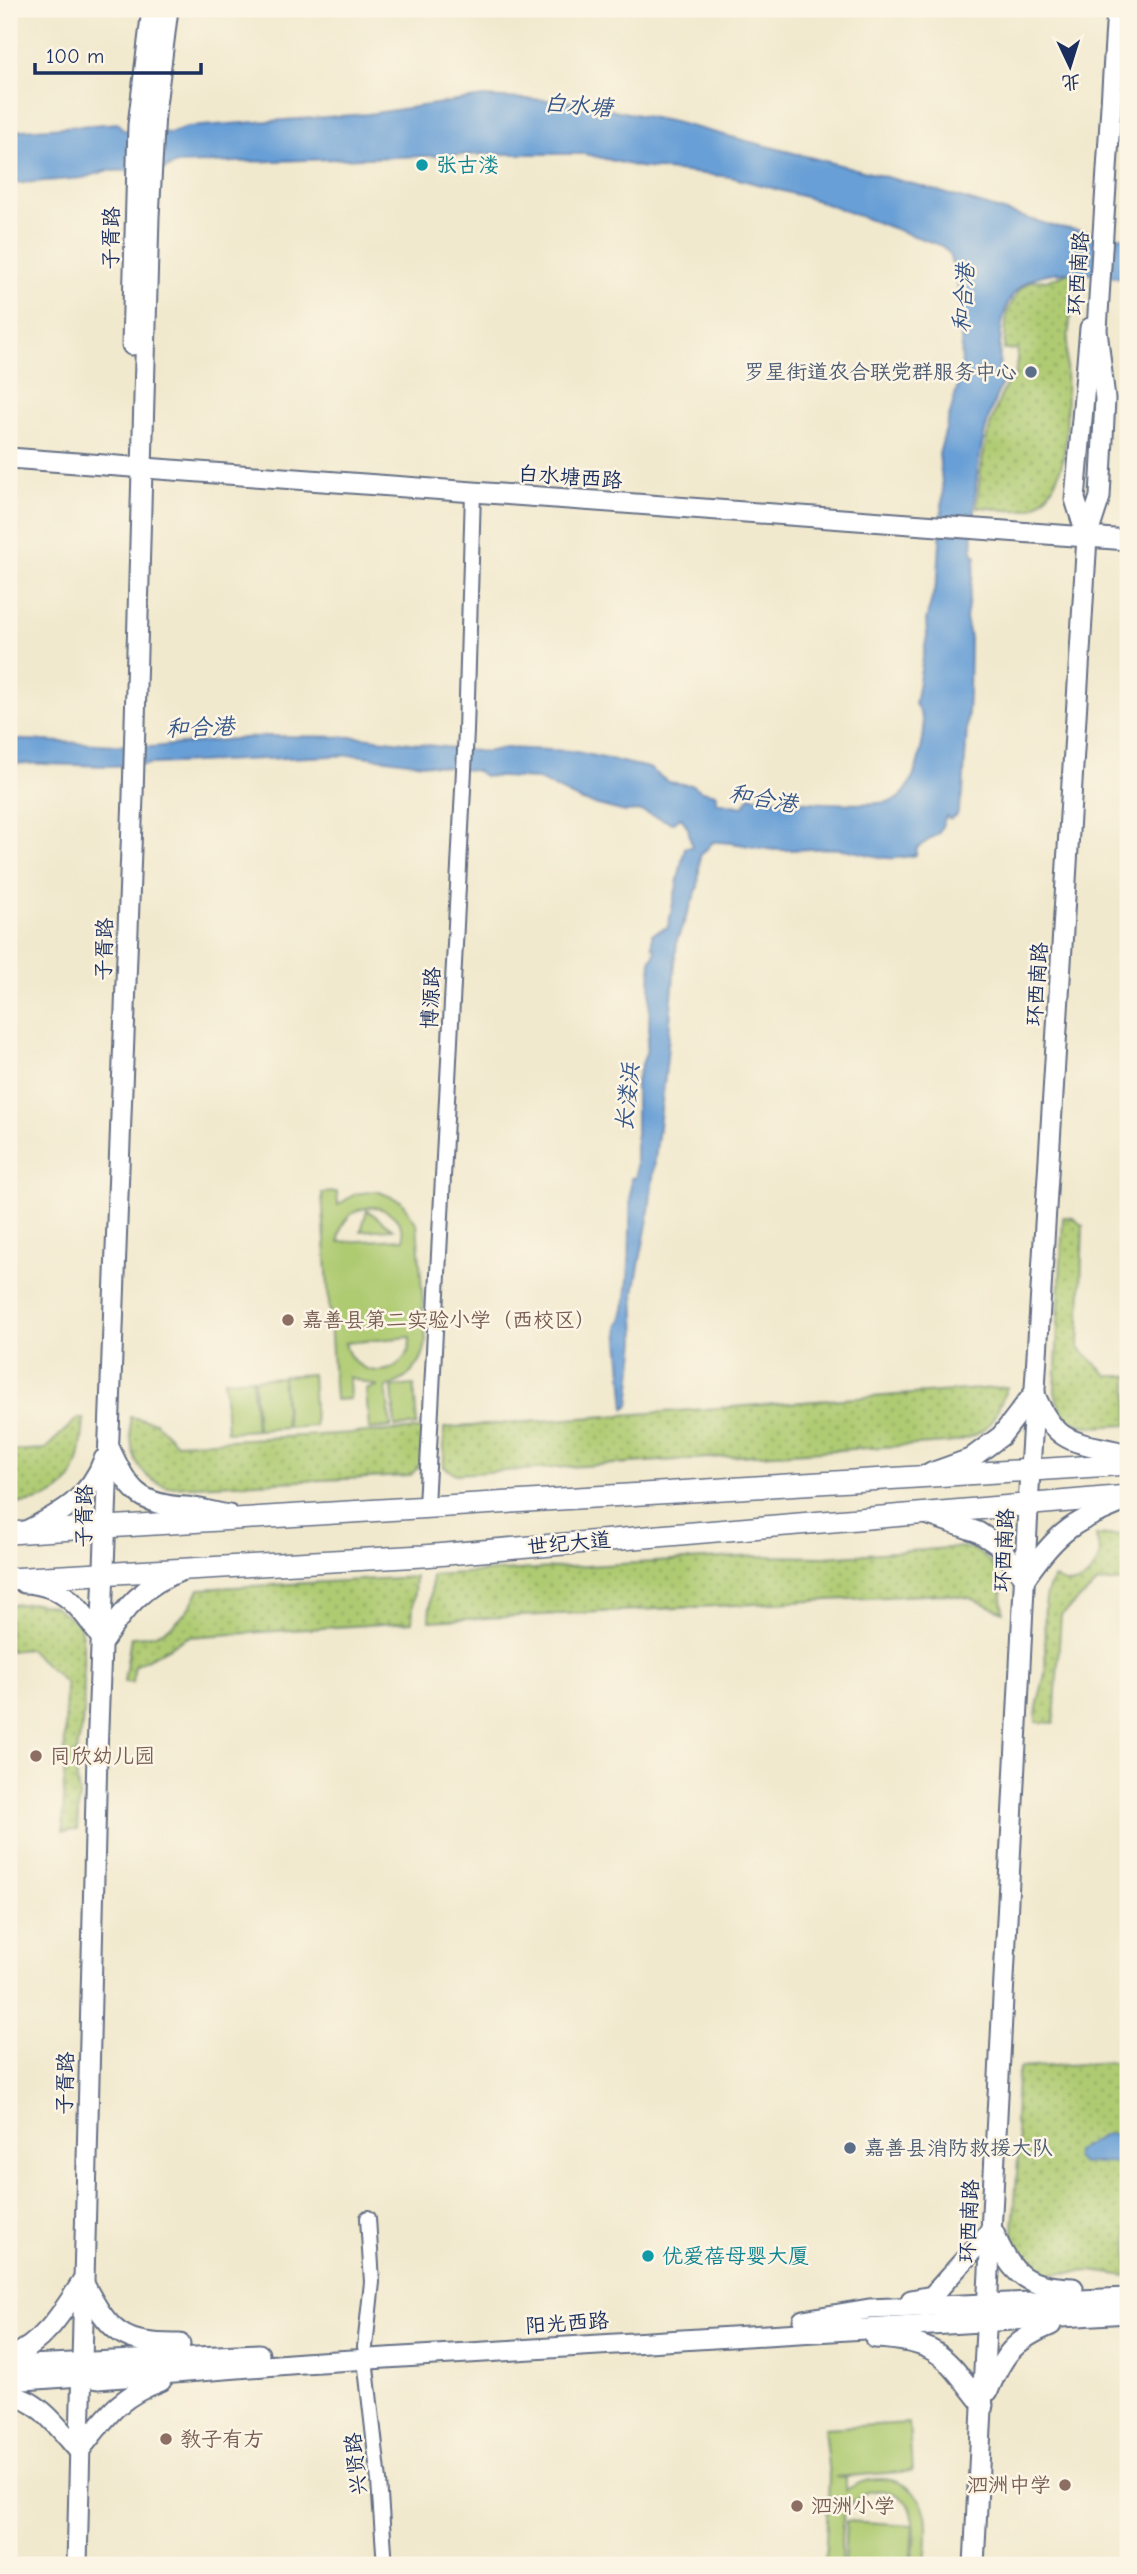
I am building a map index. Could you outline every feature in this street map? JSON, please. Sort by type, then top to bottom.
[{"type":"main road","name":"世纪大道","points":[[16,1532],[1128,1464]]},
{"type":"main road","name":"世纪大道","points":[[9,1581],[105,1573],[423,1556],[1029,1503],[1128,1498]]},
{"type":"street","name":"子胥路","points":[[77,2565],[97,1754],[134,772],[140,468],[131,429],[152,9]]},
{"type":"street","name":"子胥路","points":[[146,124],[168,9]]},
{"type":"street","name":"环西南路","points":[[1101,192],[1106,9]]},
{"type":"street","name":"环西南路","points":[[974,2565],[1030,1470],[1087,537],[1100,497],[1104,411],[1093,329],[1101,192],[1117,9]]},
{"type":"street","name":"白水塘西路","points":[[9,458],[1128,540]]},
{"type":"street","name":"博源路","points":[[426,1506],[466,731],[473,492]]},
{"type":"street","points":[[1035,1392],[1044,1416],[1077,1445],[1128,1454]]},
{"type":"street","points":[[919,1477],[970,1459],[1001,1436],[1035,1392]]},
{"type":"street","points":[[108,1445],[122,1475],[141,1498],[166,1508],[187,1507],[248,1518]]},
{"type":"street","points":[[16,1532],[54,1517],[87,1493],[99,1474],[108,1445]]},
{"type":"street","points":[[920,1512],[978,1532],[998,1545],[1025,1578],[1046,1547],[1066,1528],[1128,1498]]},
{"type":"street","points":[[9,1581],[37,1583],[60,1591],[86,1614],[103,1641],[125,1610],[146,1587],[186,1569]]},
{"type":"street","name":"兴贤路","points":[[369,2218],[372,2282],[365,2353],[385,2565]]},
{"type":"street","points":[[869,2309],[932,2296],[992,2229],[1006,2260],[1027,2280],[1047,2287],[1097,2289],[1127,2303]]},
{"type":"street","points":[[9,2358],[38,2341],[57,2321],[83,2281],[111,2328],[128,2339],[149,2344],[191,2344],[220,2354]]},
{"type":"street","name":"阳光西路","points":[[9,2381],[80,2369],[220,2354],[365,2353],[833,2330],[987,2313],[1127,2303]]},
{"type":"street","name":"阳光西路","points":[[9,2366],[80,2369],[99,2379],[180,2374],[365,2353],[806,2320],[869,2309],[1068,2318],[1127,2303]]},
{"type":"street","points":[[983,2405],[1002,2357],[1030,2333],[1068,2318]]},
{"type":"street","points":[[833,2330],[863,2337],[925,2344],[957,2369],[983,2405]]},
{"type":"street","points":[[9,2396],[17,2397],[47,2415],[79,2451],[132,2392],[180,2374]]},
{"type":"green space","points":[[1074,272],[1066,366],[1066,432],[1059,474],[1049,492],[1029,509],[977,507],[980,473],[990,425],[1009,379],[1015,378],[1018,349],[1004,350],[1007,312],[1020,289],[1031,281],[1049,280]]},
{"type":"green space","points":[[377,1191],[401,1201],[417,1224],[426,1343],[421,1359],[413,1371],[401,1381],[386,1387],[391,1427],[369,1429],[366,1389],[378,1387],[349,1377],[350,1399],[335,1400],[322,1193],[337,1192],[338,1205],[355,1194]],"holes":[[[373,1207],[385,1210],[394,1217],[401,1227],[404,1239],[339,1242],[348,1217],[359,1210]],[[410,1337],[408,1351],[402,1361],[381,1371],[359,1365],[350,1356],[345,1343]]]},
{"type":"green space","points":[[367,1210],[393,1229],[361,1231]]},
{"type":"green space","points":[[1063,1217],[1073,1218],[1083,1226],[1079,1348],[1108,1376],[1128,1376],[1128,1425],[1081,1425],[1064,1415],[1059,1405],[1055,1391]]},
{"type":"green space","points":[[312,1374],[315,1426],[287,1428],[283,1376]]},
{"type":"green space","points":[[282,1377],[286,1428],[257,1430],[254,1379]]},
{"type":"green space","points":[[252,1378],[256,1430],[227,1432],[224,1380]]},
{"type":"green space","points":[[414,1385],[417,1425],[395,1427],[392,1387]]},
{"type":"green space","points":[[1007,1387],[993,1419],[981,1432],[947,1443],[456,1474],[444,1467],[444,1428]]},
{"type":"green space","points":[[130,1417],[155,1422],[176,1443],[423,1429],[420,1465],[410,1476],[168,1487],[147,1476],[136,1460],[131,1440]]},
{"type":"green space","points":[[77,1419],[84,1419],[82,1439],[75,1470],[69,1482],[47,1497],[9,1504],[9,1451],[45,1449]]},
{"type":"green space","points":[[1128,1534],[1128,1581],[1098,1583],[1061,1615],[1054,1723],[1036,1722],[1045,1674],[1044,1623],[1046,1597],[1050,1586],[1055,1578],[1071,1584],[1089,1576],[1100,1554],[1096,1536]]},
{"type":"green space","points":[[962,1547],[974,1550],[990,1562],[999,1580],[1003,1612],[970,1598],[944,1594],[429,1621],[432,1575],[756,1556],[825,1557]]},
{"type":"green space","points":[[415,1577],[412,1622],[188,1637],[135,1666],[132,1683],[124,1682],[131,1637],[154,1634],[173,1625],[187,1610],[199,1589]]},
{"type":"green space","points":[[35,1603],[54,1606],[80,1625],[83,1644],[84,1715],[75,1760],[79,1798],[77,1830],[63,1831],[66,1683],[29,1649],[9,1651],[9,1605]]},
{"type":"green space","points":[[1128,2061],[1128,2276],[1091,2271],[1048,2274],[1033,2270],[1021,2262],[1013,2246],[1019,2143],[1015,2122],[1017,2076],[1020,2068]]},
{"type":"green space","points":[[909,2423],[912,2471],[835,2477],[846,2478],[846,2491],[857,2484],[881,2479],[893,2480],[914,2492],[926,2515],[925,2565],[912,2565],[915,2528],[908,2505],[892,2493],[871,2491],[861,2495],[846,2511],[842,2524],[841,2565],[825,2565],[829,2477],[824,2428]]},
{"type":"green space","points":[[846,2521],[913,2525],[910,2565],[844,2565]]},
{"type":"water","points":[[483,97],[567,101],[674,122],[921,186],[1053,226],[1128,238],[1128,279],[1074,272],[1040,276],[1026,283],[1014,294],[1005,311],[999,371],[1005,377],[988,419],[976,485],[972,553],[976,556],[966,618],[970,638],[969,695],[963,792],[957,815],[950,819],[946,816],[939,833],[917,848],[916,855],[905,857],[881,857],[839,849],[770,849],[721,842],[713,842],[700,856],[698,887],[677,940],[666,1068],[648,1219],[634,1292],[636,1340],[629,1405],[625,1408],[618,1327],[623,1314],[628,1276],[631,1178],[636,1177],[636,1081],[646,1053],[649,1031],[651,958],[654,957],[655,947],[652,947],[652,934],[668,927],[685,847],[692,847],[688,828],[681,817],[672,823],[641,811],[625,812],[582,801],[537,779],[484,776],[477,771],[355,755],[109,766],[9,763],[9,739],[151,747],[265,736],[361,737],[485,752],[505,748],[572,751],[649,768],[668,782],[692,785],[702,791],[717,794],[716,802],[743,807],[750,796],[847,804],[895,800],[904,792],[917,766],[924,734],[922,716],[915,704],[927,635],[926,620],[938,576],[943,492],[939,454],[962,370],[960,295],[949,253],[942,246],[812,199],[731,177],[639,167],[585,154],[489,154],[177,164],[163,170],[106,171],[83,178],[9,184],[9,131],[119,123],[123,130],[170,133],[187,127],[368,114]]},
{"type":"water","points":[[1106,2134],[1128,2135],[1128,2168],[1111,2162],[1082,2164],[1075,2158],[1075,2151]]},
{"type":"place","name":"张古溇","points":[[422,165]]},
{"type":"place","name":"罗星街道农合联党群服务中心","points":[[1031,372]]},
{"type":"place","name":"嘉善县第二实验小学（西校区）","points":[[288,1320]]},
{"type":"place","name":"同欣幼儿园","points":[[36,1756]]},
{"type":"place","name":"嘉善县消防救援大队","points":[[850,2148]]},
{"type":"place","name":"优爱蓓母婴大厦","points":[[648,2256]]},
{"type":"place","name":"教子有方","points":[[166,2439]]},
{"type":"place","name":"泗洲中学","points":[[1065,2485]]},
{"type":"place","name":"泗洲小学","points":[[797,2506]]},
{"type":"water label","name":"白水塘","points":[[578,105]]},
{"type":"water label","name":"和合港","points":[[963,298]]},
{"type":"water label","name":"和合港","points":[[200,727]]},
{"type":"water label","name":"和合港","points":[[763,798]]},
{"type":"water label","name":"长溇浜","points":[[627,1097]]}]
